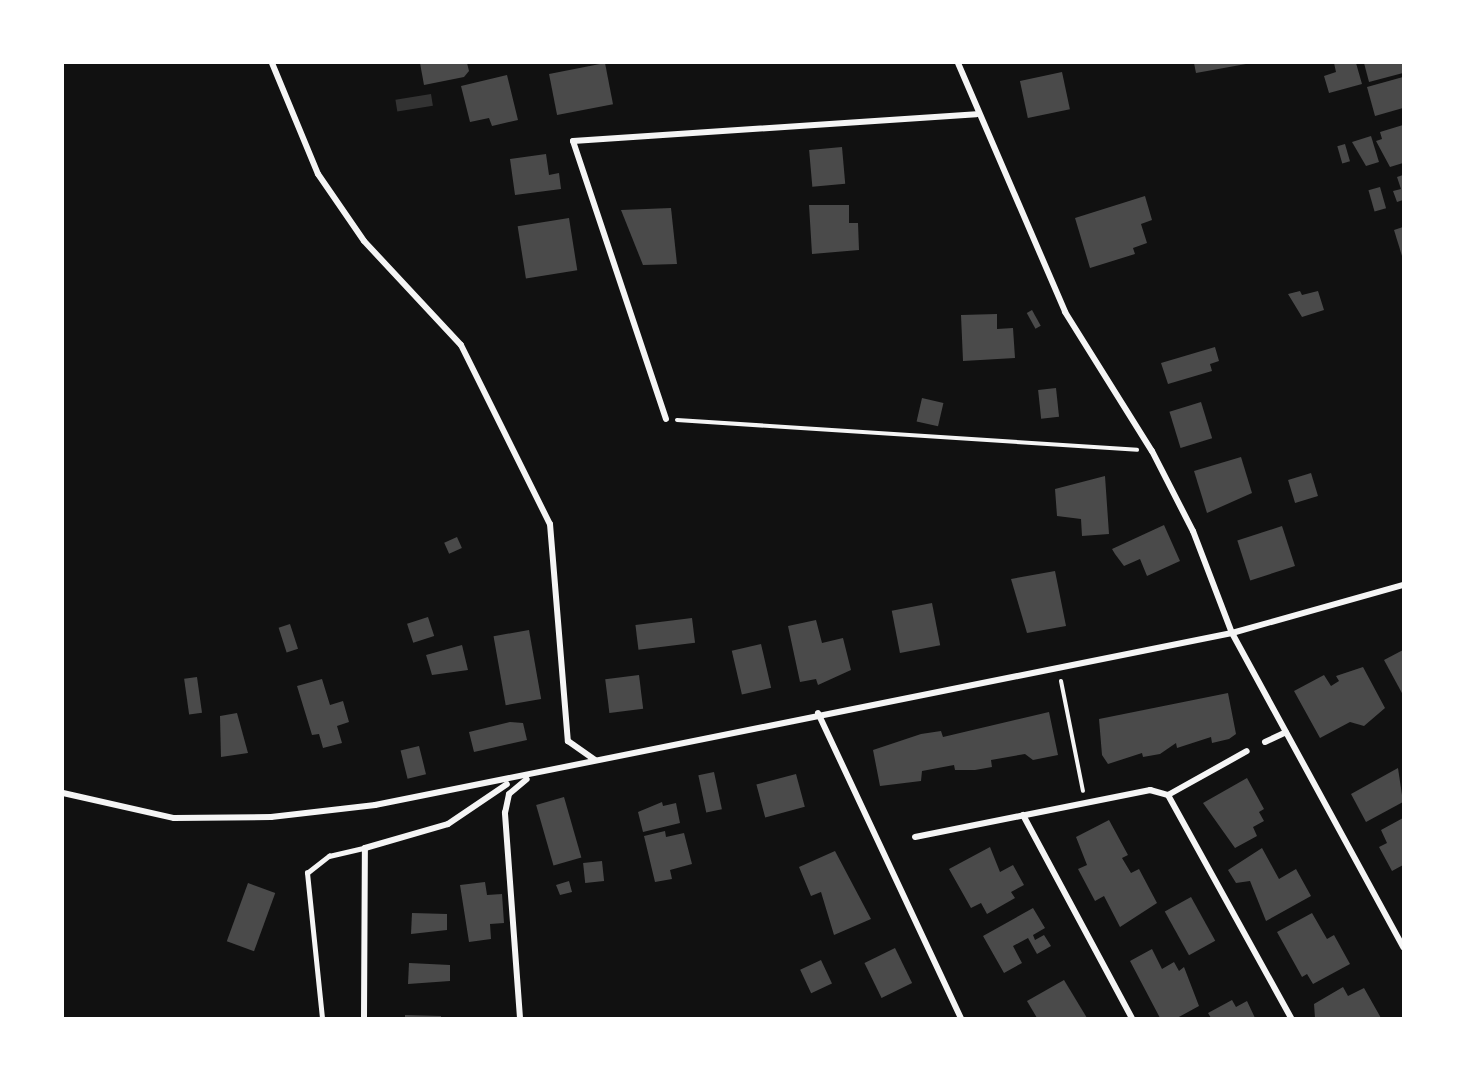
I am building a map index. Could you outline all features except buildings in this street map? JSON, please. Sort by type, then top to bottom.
[{"type":"street","points":[[272,63],[318,174],[364,241],[461,345],[550,525],[568,741],[595,761]]},
{"type":"street","points":[[958,63],[976,114],[1065,312],[1152,451],[1193,531],[1232,633],[1403,947]]},
{"type":"street","points":[[666,419],[573,141],[976,114]]},
{"type":"street","points":[[63,793],[174,818],[271,817],[510,782],[818,712],[1232,633],[1403,585]]},
{"type":"street","points":[[818,712],[962,1018]]},
{"type":"street","points":[[1265,742],[1286,732]]},
{"type":"street","points":[[915,837],[1150,790],[1168,795],[1247,751]]},
{"type":"street","points":[[520,1018],[505,813],[509,794],[529,777]]},
{"type":"street","points":[[364,1018],[365,848],[448,824],[510,782]]},
{"type":"street","points":[[1168,795],[1291,1018]]},
{"type":"street","points":[[1023,815],[1132,1018]]},
{"type":"lane","points":[[322,1018],[308,873],[329,856],[365,848]]},
{"type":"path","points":[[666,419],[1152,451]]},
{"type":"path","points":[[1058,668],[1085,803]]},
{"type":"shaded area","points":[[431,94],[433,106],[397,111],[395,100]]}]
